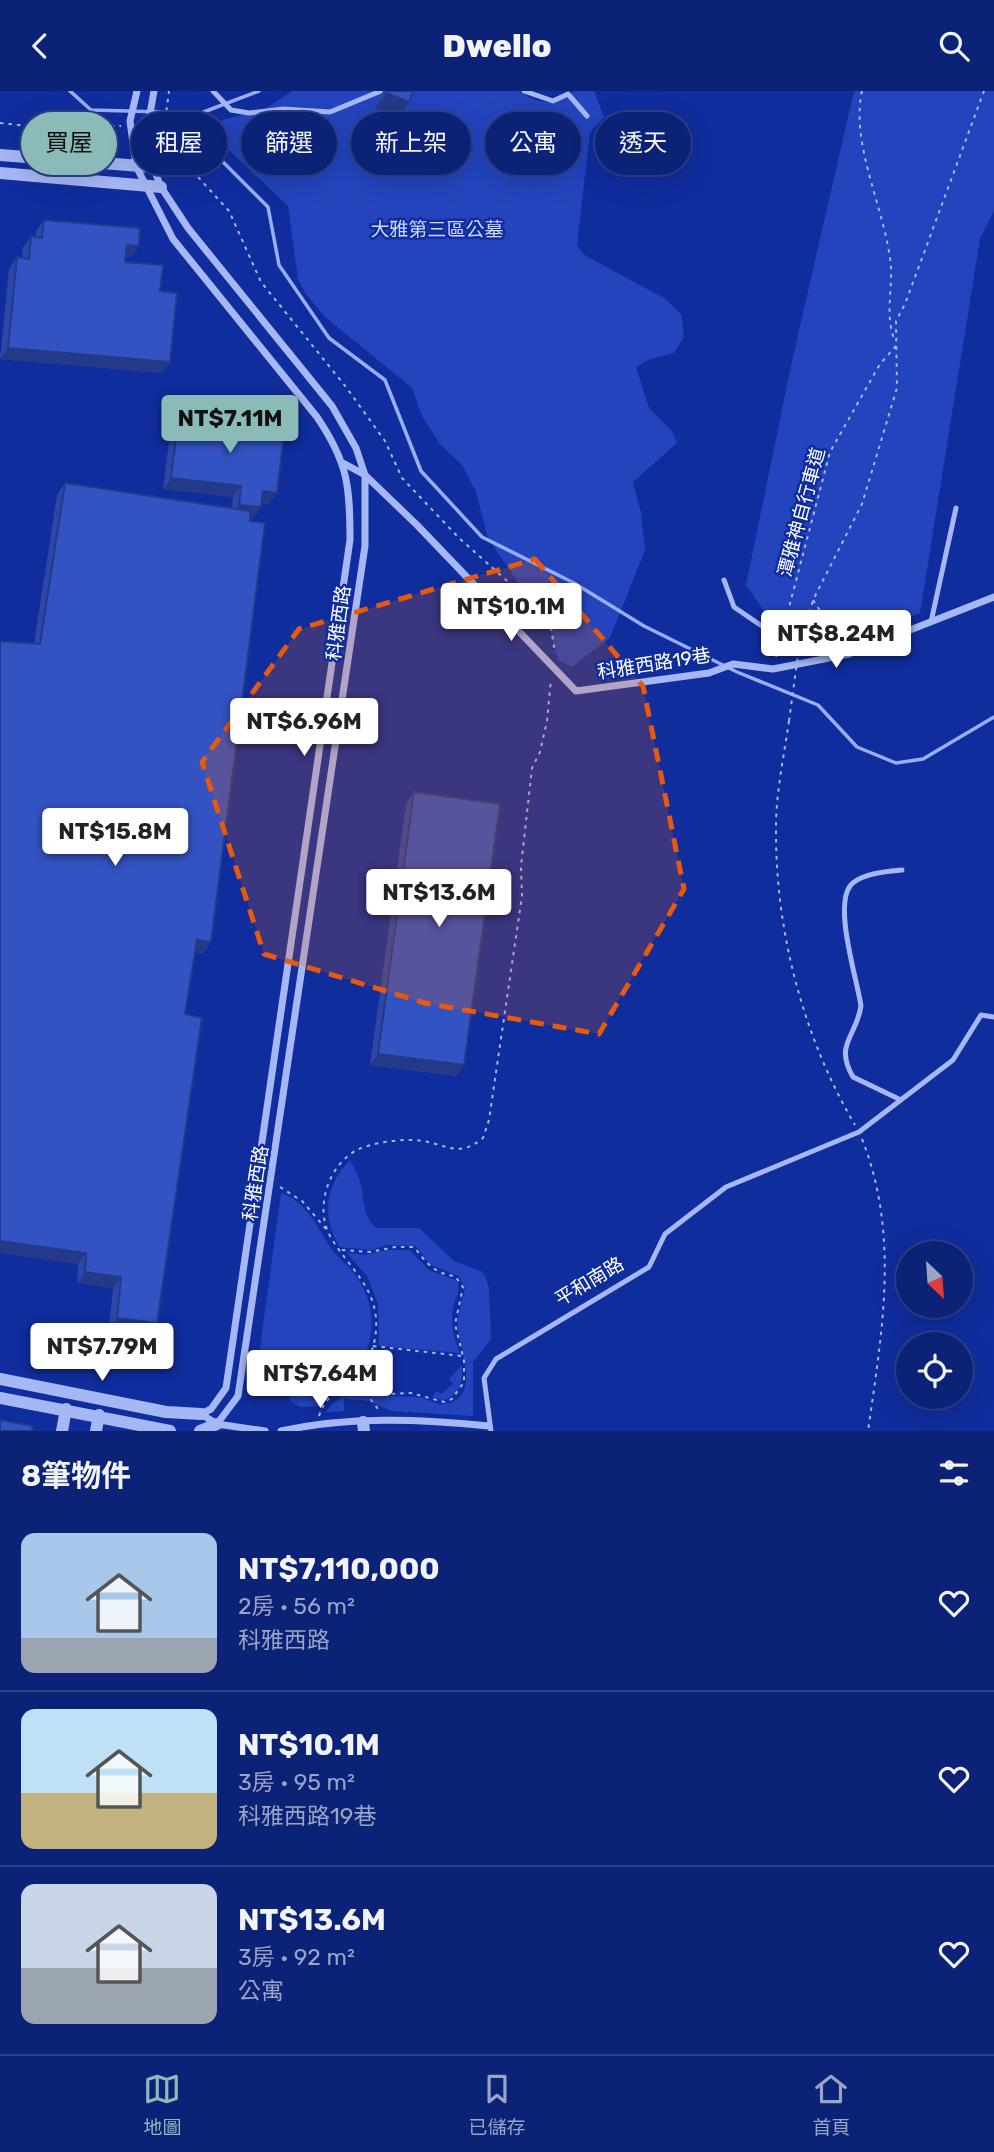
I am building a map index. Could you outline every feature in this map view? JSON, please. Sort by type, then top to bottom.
[{"type":"street","name":"科雅西路","points":[[134,112],[137,91]]},
{"type":"street","name":"科雅西路","points":[[151,112],[154,91]]},
{"type":"street","points":[[0,155],[131,166]]},
{"type":"street","points":[[0,173],[161,187]]},
{"type":"street","name":"科雅西路","points":[[140,175],[173,239],[317,417],[343,463],[350,487],[350,540],[226,1388],[211,1409],[201,1414]]},
{"type":"street","name":"科雅西路","points":[[156,175],[161,187],[188,227],[332,406],[356,448],[365,475],[365,547],[271,1183],[238,1396],[218,1424]]},
{"type":"street","name":"科雅西路19巷","points":[[343,463],[365,475],[576,691],[720,669],[733,664],[773,669],[849,654],[994,597]]},
{"type":"street","points":[[0,1379],[166,1412],[201,1414],[218,1424],[265,1431]]},
{"type":"street","points":[[0,1398],[99,1415],[170,1431]]},
{"type":"street","points":[[62,1431],[66,1409]]},
{"type":"street","points":[[96,1431],[99,1415]]},
{"type":"street","name":"平和南路","points":[[281,1431],[317,1424],[364,1427],[406,1420],[490,1429]]},
{"type":"street","points":[[200,1431],[218,1424]]},
{"type":"lane","points":[[213,91],[230,110],[249,113],[284,109],[330,112],[382,91]]},
{"type":"lane","points":[[524,91],[553,101],[568,94],[587,116]]},
{"type":"lane","points":[[931,622],[956,508]]},
{"type":"lane","points":[[724,580],[734,607],[781,639]]},
{"type":"lane","points":[[901,1100],[853,1077],[843,1055],[844,1045],[859,1021],[861,1006],[845,920],[847,892],[851,884],[860,879],[902,870]]},
{"type":"lane","name":"平和南路","points":[[490,1429],[484,1378],[496,1359],[649,1267],[665,1234],[726,1187],[859,1132],[953,1060],[981,1015],[994,1017]]},
{"type":"path","points":[[166,112],[169,91]]},
{"type":"path","points":[[862,91],[859,128],[883,216],[891,268],[888,325],[897,346]]},
{"type":"path","points":[[868,1431],[886,1285],[884,1231],[877,1176],[859,1132],[833,1087],[811,1028],[786,943],[776,824],[798,655],[813,600],[862,504],[897,388],[896,321],[984,91]]},
{"type":"path","points":[[0,123],[64,130],[84,140],[106,135],[112,126],[131,127]]},
{"type":"path","points":[[196,175],[229,211],[261,282],[346,387],[385,441],[402,478],[459,538],[542,613],[551,628],[554,668],[547,721],[540,752],[532,768],[521,866],[522,896],[489,1120],[483,1138],[474,1144],[452,1150],[423,1141],[360,1148],[336,1168],[324,1198],[324,1218],[329,1234]]},
{"type":"path","name":"潭雅神自行車道","points":[[773,669],[830,452],[880,363],[897,346]]},
{"type":"path","name":"潭雅神自行車道","points":[[813,600],[849,654]]},
{"type":"path","points":[[271,1183],[302,1201],[370,1291],[376,1308],[373,1346],[363,1368],[322,1406],[317,1424]]},
{"type":"path","points":[[341,1250],[364,1252],[414,1247],[432,1268],[458,1278],[463,1287],[455,1313],[455,1332],[463,1356],[461,1390],[444,1402],[411,1393],[386,1394],[369,1383],[363,1368]]},
{"type":"path","points":[[373,1346],[463,1356]]},
{"type":"path","points":[[355,1378],[378,1409]]},
{"type":"highlighted area","points":[[535,559],[643,686],[684,889],[599,1034],[425,1003],[264,954],[202,762],[299,629]]},
{"type":"green space","name":"大雅第三區公墓","points":[[292,91],[518,91],[535,100],[552,103],[575,91],[594,91],[602,112],[595,112],[595,127],[590,132],[577,245],[584,255],[664,298],[681,314],[684,337],[674,353],[648,360],[636,367],[649,408],[672,431],[677,443],[633,482],[641,513],[645,550],[610,638],[572,667],[558,660],[551,632],[488,538],[476,492],[462,465],[440,444],[422,416],[412,388],[324,316],[298,279],[288,206],[255,175],[337,175],[337,112],[253,112],[265,109]]},
{"type":"green space","points":[[854,91],[994,91],[994,211],[980,239],[920,613],[855,639],[818,641],[765,613],[746,585],[792,361]]},
{"type":"green space","name":"大雅第三區公墓","points":[[241,115],[241,161],[227,147],[227,119]]},
{"type":"green space","points":[[350,1160],[359,1179],[372,1224],[377,1228],[419,1228],[453,1260],[482,1272],[486,1278],[491,1339],[473,1362],[473,1416],[391,1411],[369,1401],[344,1399],[344,1411],[325,1412],[362,1376],[372,1391],[381,1395],[423,1398],[441,1404],[455,1401],[462,1394],[465,1385],[466,1373],[458,1324],[465,1288],[459,1276],[430,1265],[416,1246],[388,1245],[371,1250],[340,1247],[334,1236],[328,1202],[335,1180]]},
{"type":"green space","points":[[281,1193],[305,1209],[334,1252],[356,1276],[368,1299],[371,1312],[370,1337],[362,1361],[319,1406],[300,1407],[289,1400],[295,1380],[284,1375],[275,1393],[255,1385]]},
{"type":"green space","points":[[388,1250],[410,1250],[429,1270],[457,1281],[458,1292],[452,1320],[460,1353],[379,1346],[378,1304],[367,1276],[346,1252],[363,1255]]},
{"type":"green space","points":[[462,1365],[462,1377],[457,1392],[442,1400],[432,1397],[437,1391],[441,1394],[453,1384],[449,1379]]},
{"type":"building","points":[[413,91],[409,102],[386,93]]},
{"type":"building","points":[[44,220],[140,228],[139,246],[127,245],[125,262],[163,265],[160,291],[177,293],[170,362],[8,348],[17,257],[29,259],[31,236],[42,238]]},
{"type":"building","points":[[179,414],[285,427],[277,493],[263,491],[261,507],[239,505],[241,486],[171,478]]},
{"type":"building","points":[[65,483],[250,511],[250,521],[265,523],[211,942],[197,940],[185,1014],[202,1018],[157,1323],[117,1318],[121,1277],[85,1272],[86,1253],[0,1241],[0,641],[40,644]]},
{"type":"building","points":[[414,792],[500,804],[464,1065],[378,1054]]},
{"type":"building","points":[[0,1420],[33,1426],[32,1431],[0,1431]]},
{"type":"waterway","points":[[70,91],[91,110],[201,113],[259,91]]},
{"type":"waterway","points":[[227,166],[268,207],[279,265],[329,338],[385,380],[421,471],[482,537],[574,583],[644,626],[737,672],[818,705],[857,747],[896,763],[923,759],[994,717]]}]
